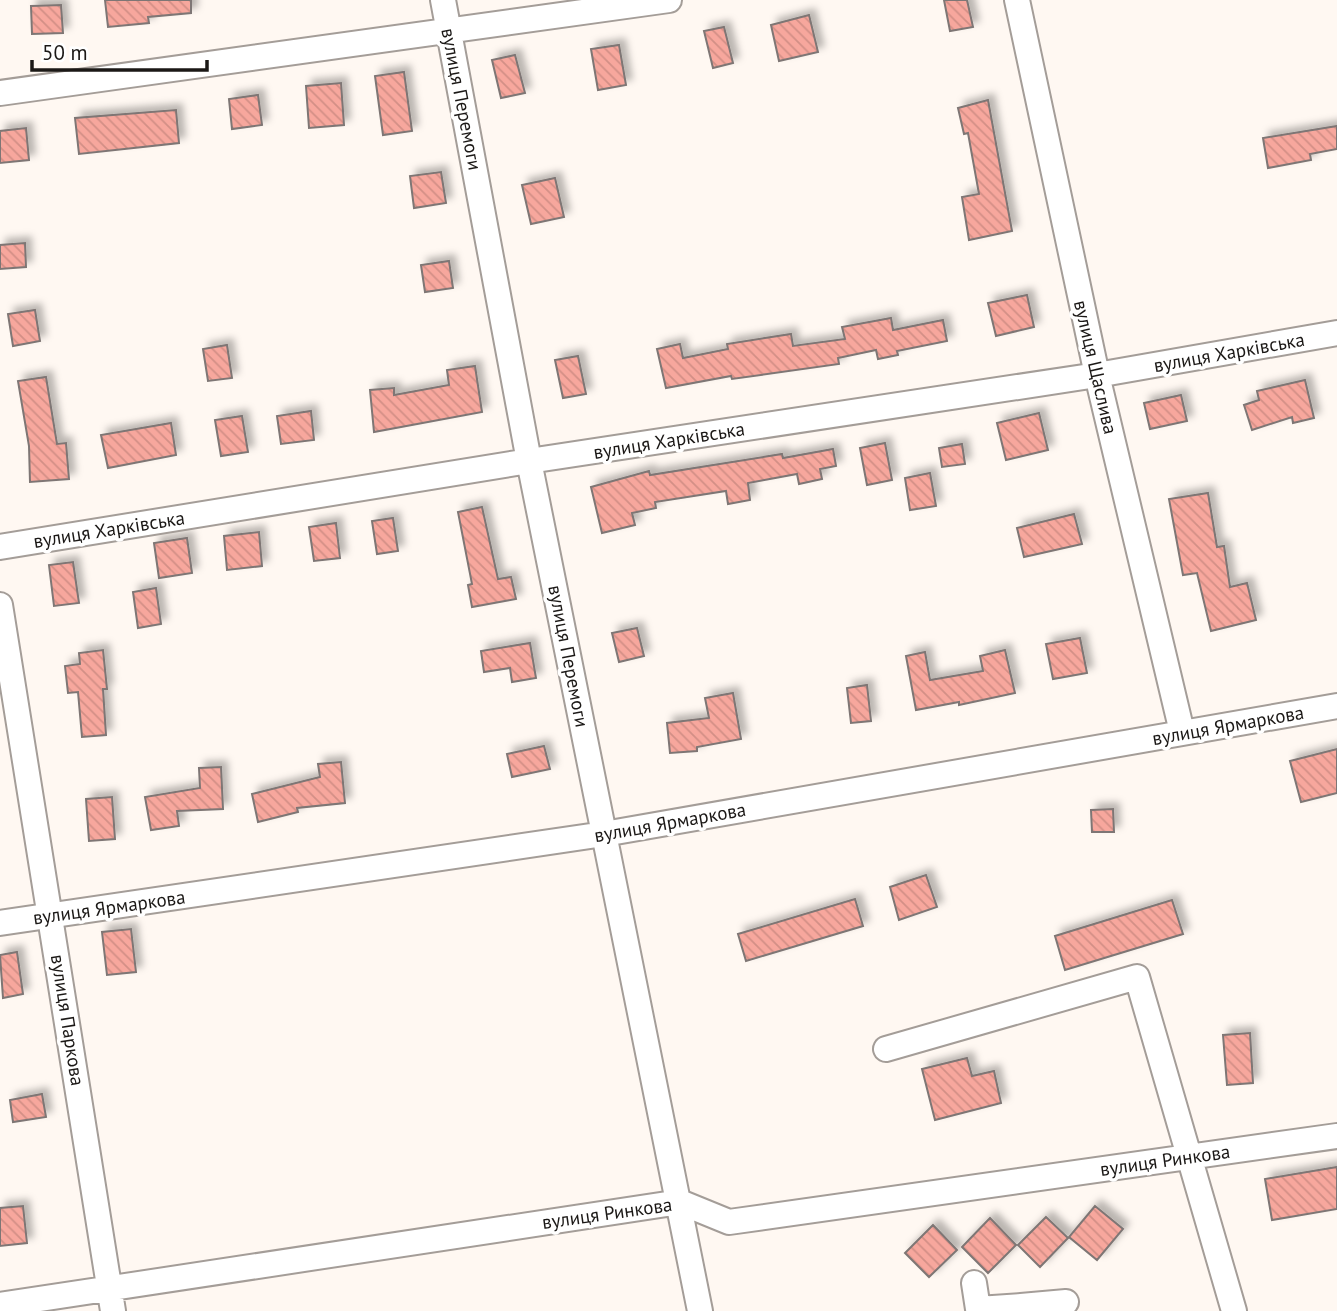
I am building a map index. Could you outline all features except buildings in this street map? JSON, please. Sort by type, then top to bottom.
[{"type":"street","name":"вулиця Перемоги","points":[[443,0],[529,461],[700,1311]]},
{"type":"street","points":[[0,93],[668,0]]},
{"type":"street","name":"вулиця Щаслива","points":[[1017,0],[1097,375],[1182,733]]},
{"type":"street","name":"вулиця Харківська","points":[[0,547],[529,461],[1097,375],[1337,333]]},
{"type":"street","name":"вулиця Паркова","points":[[0,605],[111,1300]]},
{"type":"street","name":"вулиця Ярмаркова","points":[[0,923],[604,834],[1337,706]]},
{"type":"street","points":[[886,1049],[1137,977],[1234,1311]]},
{"type":"street","name":"вулиця Ринкова","points":[[0,1305],[111,1300],[680,1202],[730,1222],[1337,1136]]},
{"type":"street","points":[[974,1283],[978,1309],[1021,1308],[1066,1302]]}]
